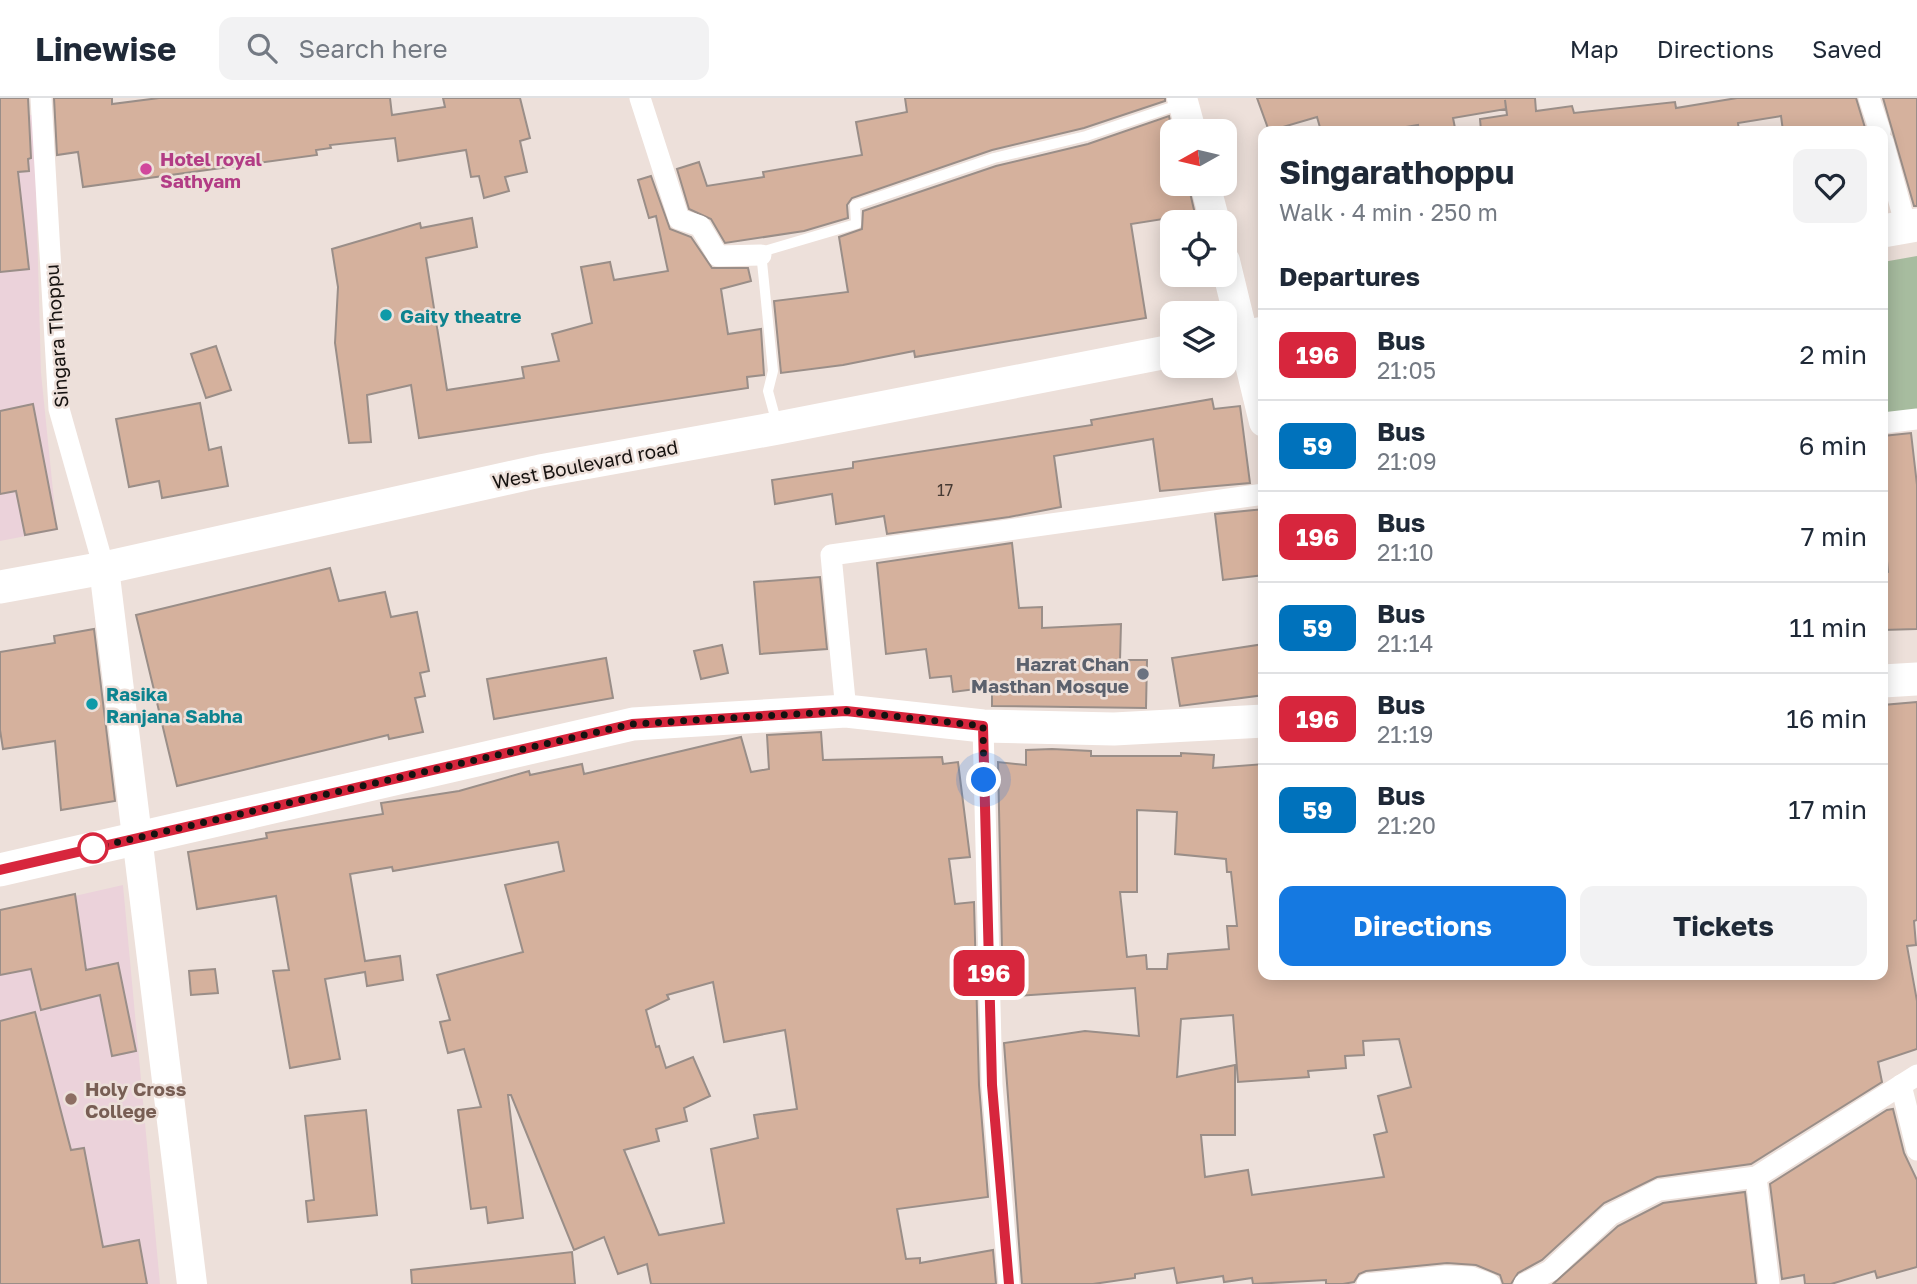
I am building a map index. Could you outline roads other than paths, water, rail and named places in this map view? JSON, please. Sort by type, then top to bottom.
[{"type":"main road","name":"West Boulevard road","points":[[0,587],[103,568],[540,471],[778,428],[1160,353]]},
{"type":"main road","points":[[1888,681],[1917,679]]},
{"type":"main road","points":[[0,870],[632,724],[846,711],[983,726],[1114,729],[1258,721]]},
{"type":"street","name":"Singara Thoppu","points":[[41,98],[59,409],[103,568]]},
{"type":"street","points":[[640,98],[679,219],[700,226],[718,256],[761,255]]},
{"type":"street","points":[[1869,98],[1878,126]]},
{"type":"street","points":[[1888,164],[1902,227]]},
{"type":"street","points":[[1232,287],[1258,396]]},
{"type":"street","points":[[1888,422],[1917,419]]},
{"type":"street","points":[[846,711],[831,555],[1258,495]]},
{"type":"street","points":[[103,568],[192,1284]]},
{"type":"street","points":[[983,726],[992,1085],[1009,1284]]},
{"type":"street","points":[[1524,1284],[1550,1271],[1610,1215],[1659,1190],[1756,1177],[1909,1080],[1917,1150]]},
{"type":"street","points":[[1756,1177],[1769,1284]]},
{"type":"street","points":[[1367,1284],[1446,1276],[1471,1277],[1490,1284]]},
{"type":"lane","points":[[778,428],[768,391],[773,371],[761,252],[856,224],[855,205],[994,159],[1188,108]]},
{"type":"place","name":"Hotel royal Sathyam","points":[[146,169]]},
{"type":"place","name":"Gaity theatre","points":[[386,315]]},
{"type":"place","name":"Hazrat Chan Masthan Mosque","points":[[1143,674]]},
{"type":"place","name":"Rasika Ranjana Sabha","points":[[92,704]]},
{"type":"place","name":"Holy Cross College","points":[[71,1099]]}]
